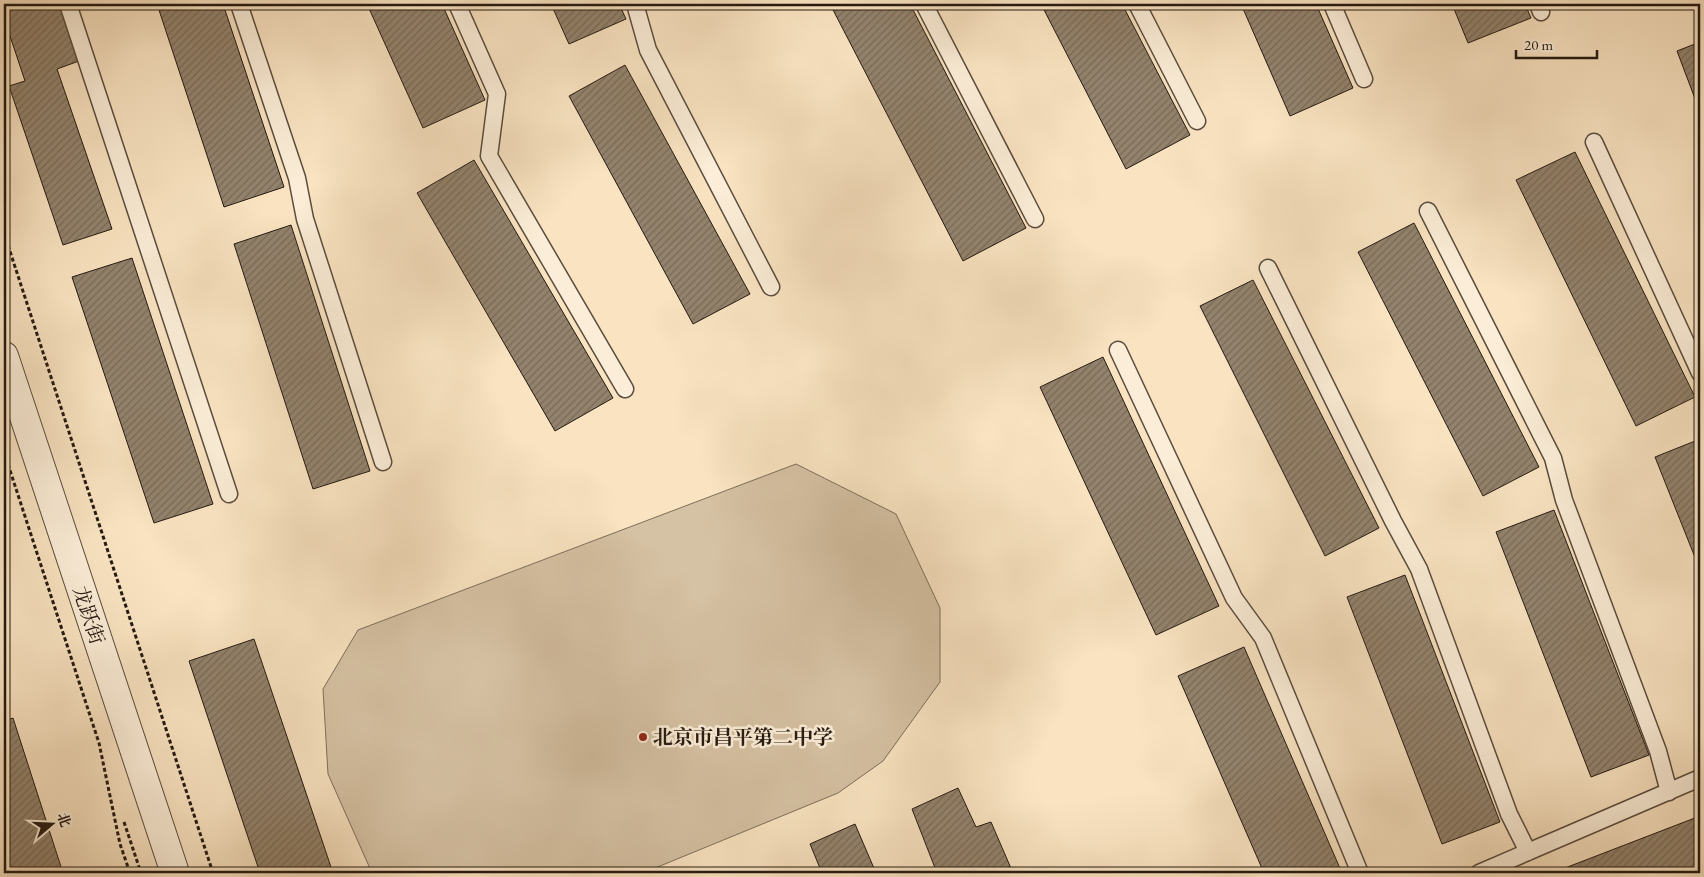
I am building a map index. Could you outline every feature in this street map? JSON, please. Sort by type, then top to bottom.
[{"type":"street","name":"龙跃街","points":[[4,356],[175,873]]},
{"type":"lane","points":[[68,4],[229,494]]},
{"type":"lane","points":[[239,4],[297,178],[305,219],[383,462]]},
{"type":"lane","points":[[457,4],[497,94],[489,156],[624,388]]},
{"type":"lane","points":[[635,4],[648,50],[771,287]]},
{"type":"lane","points":[[924,4],[1035,219]]},
{"type":"lane","points":[[1138,4],[1197,121]]},
{"type":"lane","points":[[1332,4],[1364,79]]},
{"type":"lane","points":[[1594,142],[1700,373]]},
{"type":"lane","points":[[1428,210],[1553,458],[1564,500],[1658,751],[1669,792]]},
{"type":"lane","points":[[1268,268],[1393,521],[1419,569],[1509,814],[1528,852]]},
{"type":"lane","points":[[1118,350],[1234,598],[1263,638],[1360,873]]},
{"type":"lane","points":[[1479,873],[1700,778]]},
{"type":"path","points":[[4,233],[213,873]]},
{"type":"path","points":[[4,452],[99,744],[120,844],[130,873]]},
{"type":"path","points":[[124,822],[140,873]]},
{"type":"path","points":[[125,843],[130,841]]},
{"type":"shaded area","points":[[796,464],[896,514],[940,608],[940,682],[883,761],[838,793],[643,873],[372,873],[328,774],[323,689],[358,630]]},
{"type":"building","points":[[4,4],[60,4],[79,61],[57,69],[112,229],[63,245],[9,86],[25,81],[4,18]]},
{"type":"building","points":[[157,4],[223,4],[284,187],[224,207]]},
{"type":"building","points":[[367,4],[442,4],[485,100],[423,128]]},
{"type":"building","points":[[551,4],[619,4],[626,19],[569,44]]},
{"type":"building","points":[[830,4],[910,4],[1026,228],[963,261]]},
{"type":"building","points":[[1041,4],[1122,4],[1190,135],[1126,169]]},
{"type":"building","points":[[1241,4],[1316,4],[1353,88],[1290,116]]},
{"type":"building","points":[[1452,4],[1525,4],[1531,18],[1468,43]]},
{"type":"building","points":[[1700,42],[1700,112],[1677,51]]},
{"type":"building","points":[[625,65],[750,294],[693,324],[569,96]]},
{"type":"building","points":[[1575,152],[1695,397],[1636,426],[1516,180]]},
{"type":"building","points":[[474,160],[613,398],[555,431],[417,193]]},
{"type":"building","points":[[1414,223],[1539,467],[1483,496],[1358,252]]},
{"type":"building","points":[[291,225],[370,471],[313,489],[234,244]]},
{"type":"building","points":[[132,258],[213,504],[154,523],[72,277]]},
{"type":"building","points":[[1253,280],[1379,528],[1325,556],[1200,306]]},
{"type":"building","points":[[1103,357],[1219,606],[1156,635],[1040,387]]},
{"type":"building","points":[[1700,439],[1700,570],[1655,457]]},
{"type":"building","points":[[1554,510],[1649,755],[1591,777],[1496,532]]},
{"type":"building","points":[[1405,575],[1500,822],[1442,844],[1347,597]]},
{"type":"building","points":[[254,639],[333,873],[260,873],[189,661]]},
{"type":"building","points":[[1244,647],[1342,873],[1264,873],[1178,676]]},
{"type":"building","points":[[13,718],[63,873],[4,873],[4,721]]},
{"type":"building","points":[[958,788],[976,827],[991,822],[1013,873],[937,873],[912,809]]},
{"type":"building","points":[[1700,816],[1700,868],[1687,873],[1552,873]]},
{"type":"building","points":[[855,824],[876,873],[822,873],[810,844]]},
{"type":"place","name":"北京市昌平第二中学","points":[[643,737]]}]
